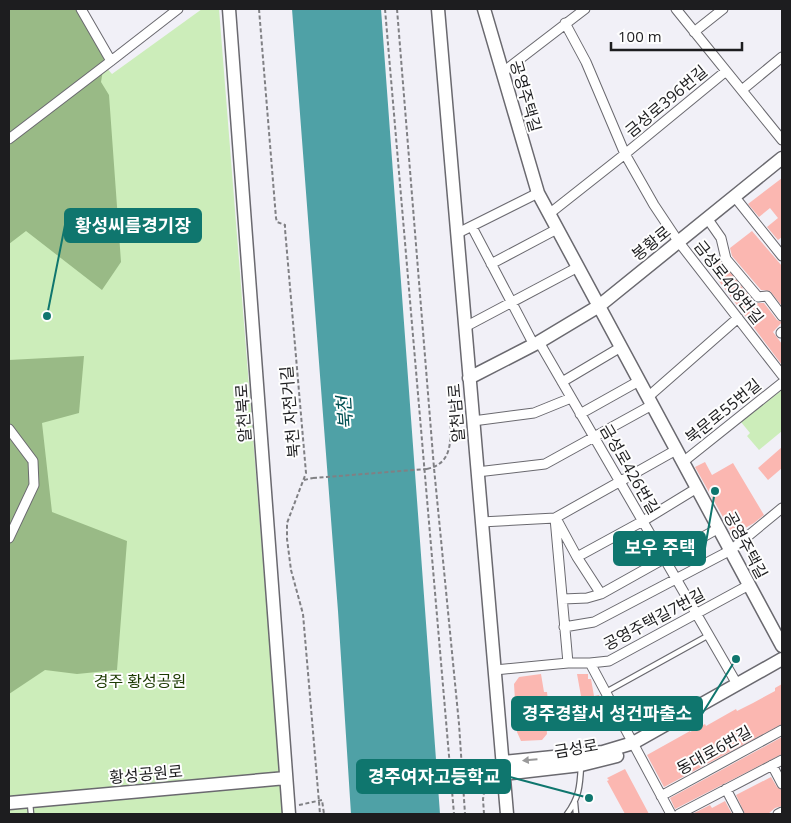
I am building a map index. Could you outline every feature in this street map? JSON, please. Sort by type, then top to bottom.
[{"type":"street","points":[[81,9],[111,61]]},
{"type":"street","points":[[9,139],[178,9]]},
{"type":"street","name":"알천북로","points":[[229,9],[289,810]]},
{"type":"street","name":"알천남로","points":[[438,9],[507,814]]},
{"type":"street","name":"공영주택길","points":[[484,9],[538,192],[782,646]]},
{"type":"street","points":[[503,72],[585,9]]},
{"type":"street","name":"금성로396번길","points":[[676,9],[782,140]]},
{"type":"street","points":[[694,32],[723,9]]},
{"type":"street","name":"금성로408번길","points":[[566,24],[586,62],[625,154],[654,205],[678,241],[782,375]]},
{"type":"street","points":[[742,90],[782,57]]},
{"type":"street","name":"금성로396번길","points":[[625,154],[726,71]]},
{"type":"street","points":[[549,214],[625,154]]},
{"type":"street","name":"봉황로","points":[[469,378],[537,344],[599,306],[782,158]]},
{"type":"street","points":[[458,233],[538,192]]},
{"type":"street","points":[[734,196],[782,256]]},
{"type":"street","points":[[707,218],[721,238],[726,260],[758,297],[767,296],[782,316]]},
{"type":"street","points":[[472,227],[511,303],[537,344]]},
{"type":"street","points":[[490,264],[557,230]]},
{"type":"street","points":[[465,327],[578,267]]},
{"type":"street","points":[[477,472],[545,464],[594,437],[650,401],[738,318]]},
{"type":"street","name":"금성로426번길","points":[[537,344],[572,398],[737,684]]},
{"type":"street","points":[[562,382],[621,347]]},
{"type":"street","points":[[580,414],[639,381]]},
{"type":"street","name":"북문로55번길","points":[[683,462],[782,383]]},
{"type":"street","points":[[473,421],[534,414],[572,398]]},
{"type":"street","points":[[9,429],[33,461],[34,485],[9,538]]},
{"type":"street","points":[[482,522],[555,518],[676,450]]},
{"type":"street","points":[[577,557],[643,522],[697,488]]},
{"type":"street","points":[[564,627],[594,622],[676,580],[730,550],[782,508]]},
{"type":"street","points":[[555,518],[601,594]]},
{"type":"street","points":[[555,518],[568,663]]},
{"type":"street","points":[[563,599],[587,598],[601,594],[719,528]]},
{"type":"street","name":"공영주택길7번길","points":[[495,670],[609,661],[750,585]]},
{"type":"street","name":"금성로","points":[[635,746],[782,659]]},
{"type":"street","points":[[590,663],[671,814]]},
{"type":"street","name":"금성로","points":[[503,768],[581,760],[603,752],[635,746],[782,669]]},
{"type":"street","name":"동대로6번길","points":[[661,796],[782,730]]},
{"type":"street","points":[[679,814],[782,760]]},
{"type":"street","points":[[772,765],[782,784]]},
{"type":"street","name":"황성공원로","points":[[9,802],[286,778]]},
{"type":"street","points":[[726,789],[739,814]]},
{"type":"street","points":[[778,814],[782,812]]},
{"type":"lane","points":[[606,692],[709,635]]},
{"type":"lane","points":[[566,814],[575,803],[580,787],[581,760]]},
{"type":"lane","points":[[30,801],[31,814]]},
{"type":"lane","points":[[575,803],[576,814]]},
{"type":"path","name":"북천 자전거길","points":[[259,9],[276,218],[277,222],[285,224],[286,229],[306,473],[287,523],[287,539],[290,570],[303,614],[320,814]]},
{"type":"path","points":[[385,9],[454,814]]},
{"type":"path","points":[[397,9],[434,468],[465,814]]},
{"type":"path","points":[[304,480],[434,468],[442,463],[450,451],[451,409],[454,395],[469,378]]},
{"type":"path","points":[[484,814],[482,799],[485,787],[503,768]]},
{"type":"path","points":[[289,810],[322,800],[324,814]]},
{"type":"green space","name":"경주 황성공원","points":[[9,9],[55,9],[112,74],[202,9],[219,9],[283,814],[9,814]]},
{"type":"green space","points":[[9,9],[78,9],[105,58],[101,82],[109,95],[121,262],[102,290],[26,231],[9,244]]},
{"type":"green space","points":[[84,356],[79,413],[42,423],[52,512],[127,541],[117,670],[77,674],[45,670],[9,694],[9,360]]},
{"type":"green space","points":[[782,390],[782,431],[759,450],[747,436],[750,433],[741,422]]},
{"type":"water","name":"북천","points":[[292,9],[381,9],[440,814],[351,814],[338,611]]},
{"type":"building","points":[[782,178],[782,237],[778,240],[767,227],[778,218],[770,208],[759,217],[748,204]]},
{"type":"building","points":[[752,231],[782,266],[782,306],[770,291],[761,290],[732,256],[730,248]]},
{"type":"building","points":[[720,259],[753,301],[764,303],[777,320],[782,322],[773,332],[782,344],[782,365],[709,268]]},
{"type":"building","points":[[782,447],[782,468],[768,480],[758,468]]},
{"type":"building","points":[[705,462],[712,475],[733,463],[764,515],[733,535],[695,467]]},
{"type":"building","points":[[541,674],[544,692],[547,692],[550,720],[546,721],[547,734],[542,740],[521,741],[517,732],[514,684],[519,677]]},
{"type":"building","points":[[577,674],[588,674],[588,679],[591,679],[594,696],[599,695],[603,703],[604,715],[610,714],[612,726],[578,731],[576,715],[581,714],[579,697],[581,696]]},
{"type":"building","points":[[782,684],[782,724],[664,787],[647,755],[690,731],[705,724],[706,726],[736,709],[737,711],[753,703],[775,691],[775,688]]},
{"type":"building","points":[[782,737],[782,754],[675,809],[670,798]]},
{"type":"building","points":[[625,769],[649,814],[625,814],[607,781],[609,780],[607,778]]},
{"type":"building","points":[[771,777],[777,787],[782,790],[782,806],[775,808],[768,814],[745,814],[736,795]]},
{"type":"building","points":[[725,801],[732,814],[692,814],[710,805],[712,808]]},
{"type":"place","name":"황성씨름경기장","points":[[47,316]]},
{"type":"place","name":"보우 주택","points":[[715,491]]},
{"type":"place","name":"경주경찰서 성건파출소","points":[[736,659]]},
{"type":"place","name":"경주여자고등학교","points":[[589,798]]}]
